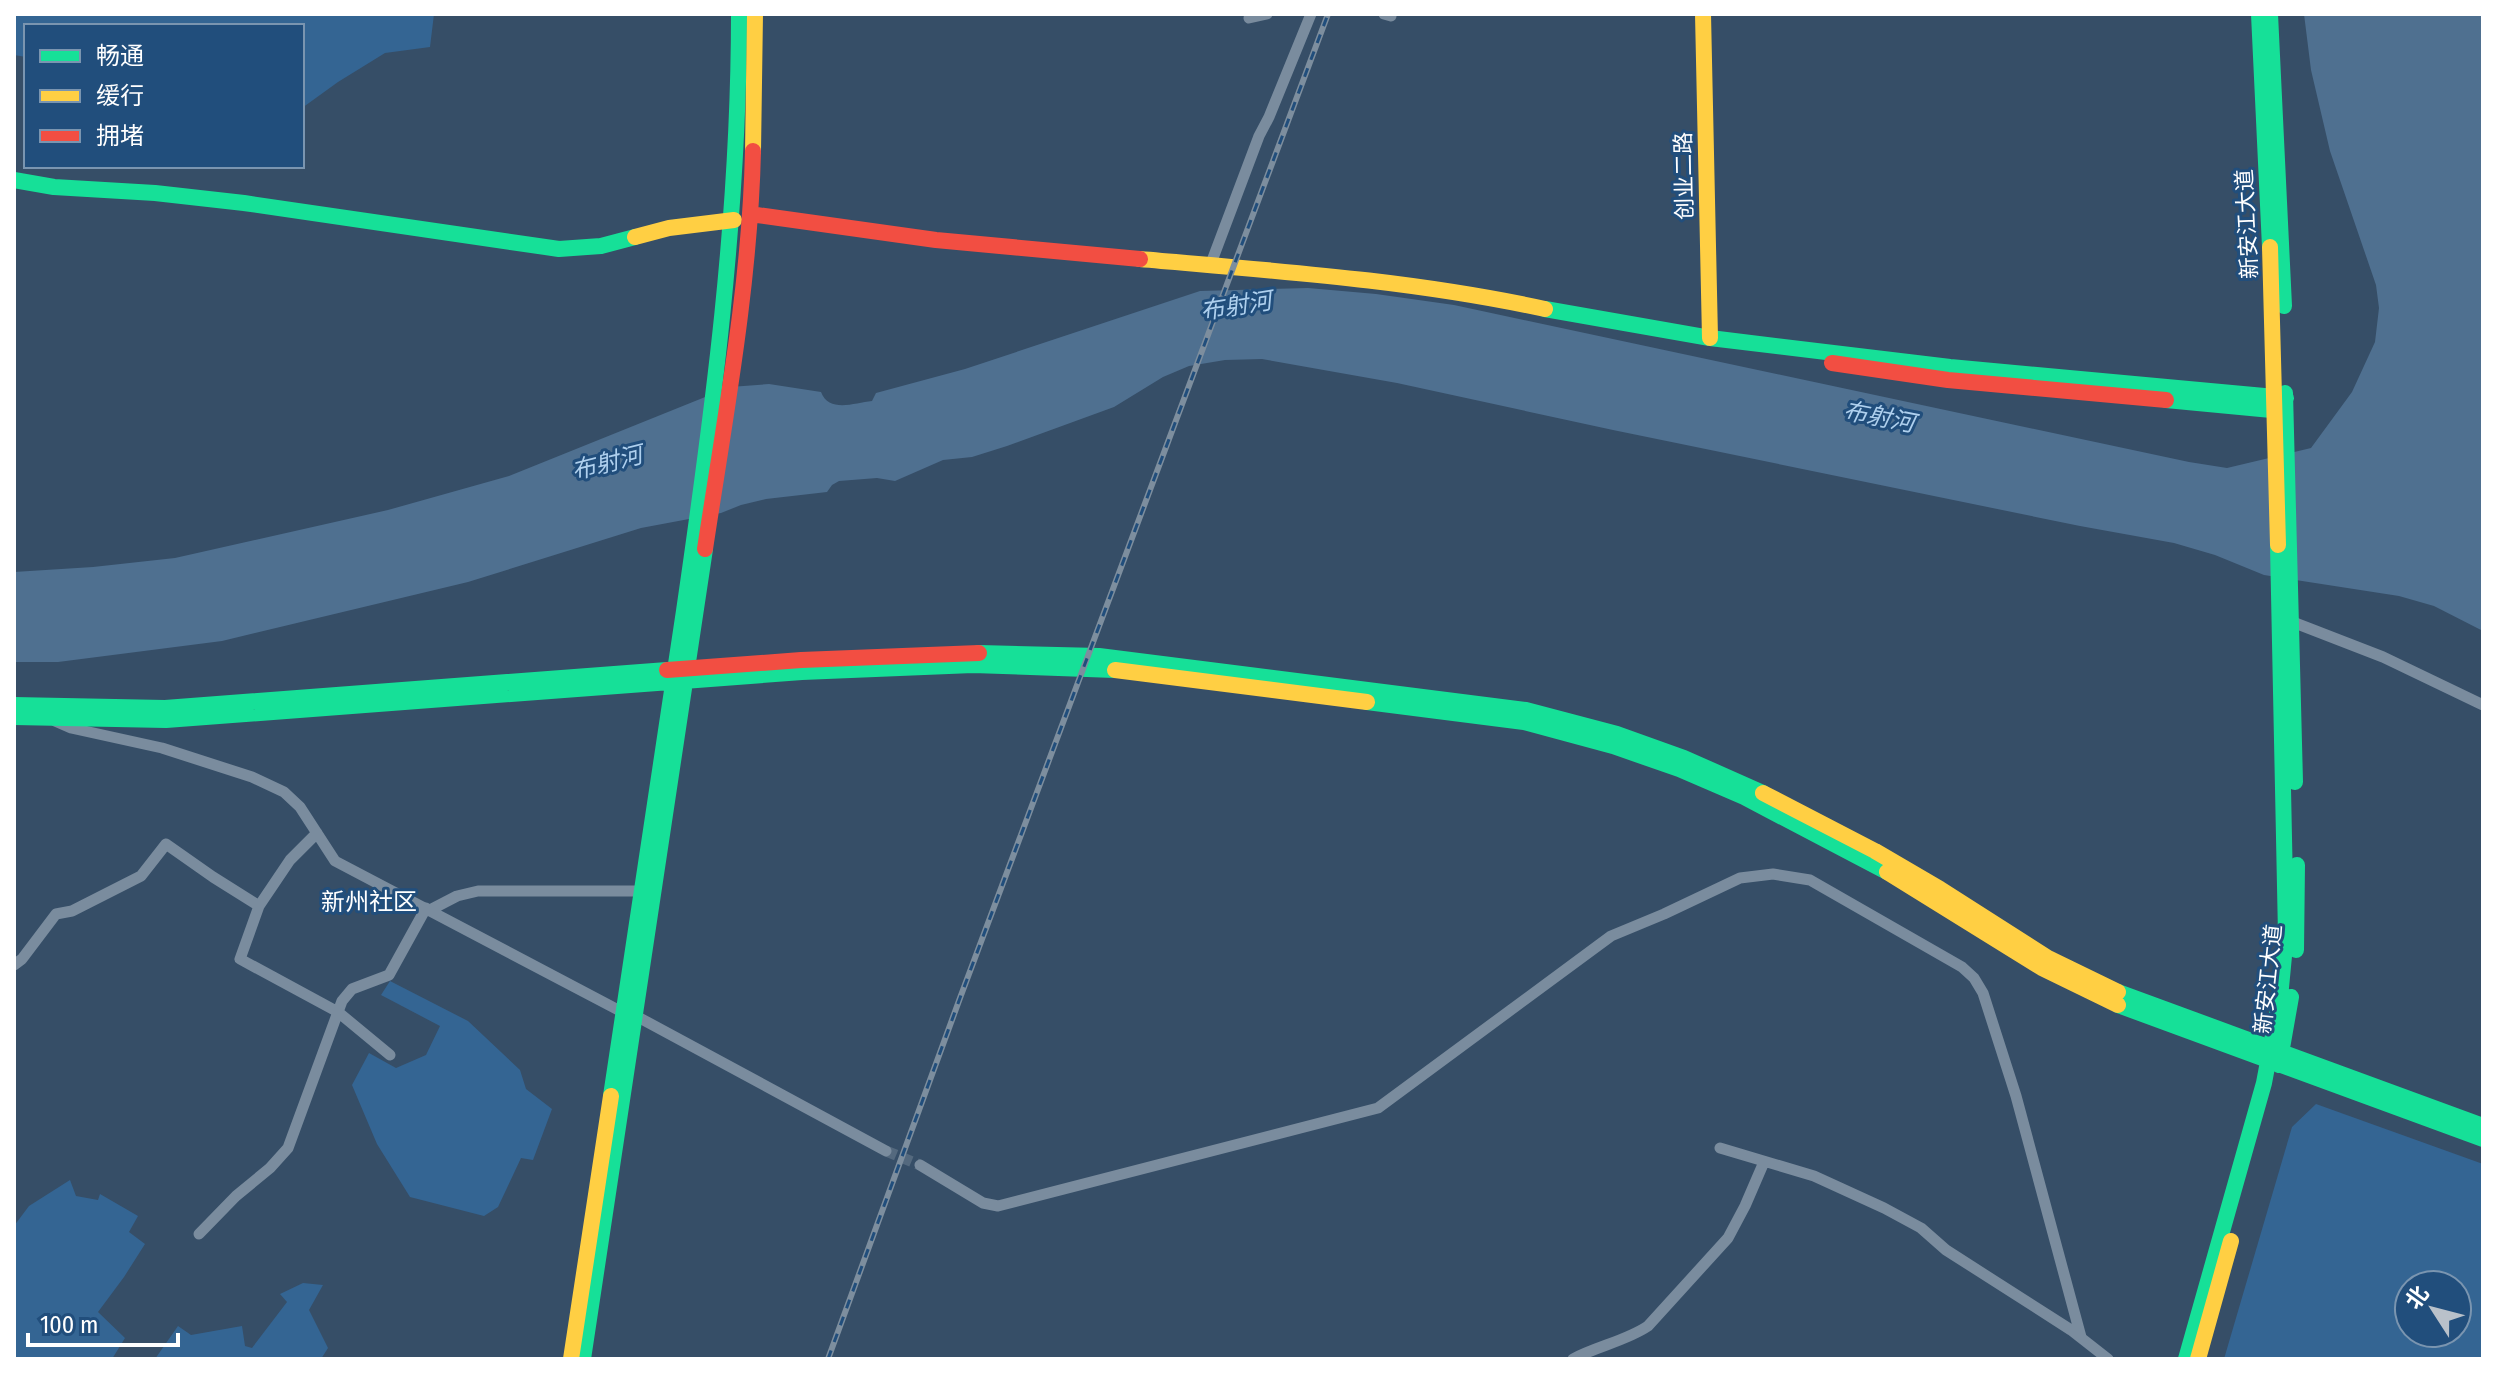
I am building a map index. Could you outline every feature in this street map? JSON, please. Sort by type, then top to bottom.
[{"type":"main road","points":[[739,14],[742,217]]},
{"type":"main road","points":[[583,1359],[630,1014],[727,359],[755,102],[755,14]]},
{"type":"main road","name":"创业二路","points":[[1703,14],[1710,338]]},
{"type":"main road","name":"新安江大道","points":[[2186,1359],[2275,1058],[2284,966],[2287,903],[2281,431],[2259,14]]},
{"type":"main road","name":"新安江大道","points":[[2270,14],[2283,287],[2280,404]]},
{"type":"main road","points":[[14,180],[54,187],[155,193],[244,203],[559,249],[588,248],[669,228],[742,217],[936,240],[1437,288],[1710,338],[1735,349],[1948,380],[2280,404]]},
{"type":"main road","name":"新安江大道","points":[[2198,1359],[2291,999],[2298,914],[2290,621],[2284,594]]},
{"type":"main road","points":[[14,705],[165,708],[680,675],[910,666],[1098,668],[1496,717],[1552,728],[1646,757],[1744,797],[1890,873],[2063,980],[2120,1006],[2483,1126]]},
{"type":"main road","points":[[14,717],[166,720],[680,675]]},
{"type":"main road","points":[[571,1359],[630,1014],[642,891],[680,675]]},
{"type":"main road","points":[[2275,1058],[2483,1139]]},
{"type":"street","points":[[1249,18],[1267,14]]},
{"type":"street","points":[[1210,266],[1259,136],[1311,14]]},
{"type":"street","points":[[1384,14],[1391,14]]},
{"type":"street","points":[[2290,621],[2383,657],[2483,705]]},
{"type":"street","points":[[47,718],[71,728],[162,748],[252,777],[290,796],[335,861],[886,1151]]},
{"type":"street","points":[[317,833],[290,860],[259,906],[240,959],[338,1012],[390,1055]]},
{"type":"street","points":[[14,965],[56,914],[72,911],[141,876],[166,844],[259,906]]},
{"type":"street","points":[[920,1165],[983,1203],[998,1206],[1378,1108],[1611,936],[1740,878],[1762,874],[1784,875],[1822,885],[1962,967],[1979,985],[2016,1096],[2081,1337]]},
{"type":"street","points":[[199,1234],[288,1148],[342,1001],[352,989],[389,975],[428,909],[478,891],[642,891]]},
{"type":"street","points":[[1720,1148],[1814,1176],[1909,1221],[1980,1273],[2081,1337],[2108,1359]]},
{"type":"street","points":[[1573,1359],[1648,1326],[1728,1238],[1764,1162]]},
{"type":"shaded area","points":[[14,14],[434,14],[430,47],[385,53],[304,107],[304,24],[24,24],[24,57],[14,55]]},
{"type":"shaded area","points":[[390,981],[468,1021],[520,1070],[526,1089],[552,1109],[533,1160],[521,1158],[498,1207],[484,1216],[410,1197],[377,1144],[352,1085],[369,1053],[396,1068],[426,1055],[440,1026],[381,995]]},
{"type":"shaded area","points":[[2316,1104],[2483,1164],[2483,1359],[2224,1359],[2292,1127]]},
{"type":"shaded area","points":[[70,1180],[76,1196],[98,1200],[100,1194],[138,1216],[129,1232],[145,1244],[98,1312],[125,1338],[112,1359],[14,1359],[14,1226],[29,1206]]},
{"type":"shaded area","points":[[303,1283],[323,1285],[309,1310],[328,1348],[321,1359],[155,1359],[178,1326],[191,1335],[242,1326],[245,1346],[252,1348],[287,1302],[280,1294]]},
{"type":"water","name":"布射河","points":[[2304,14],[2483,14],[2483,631],[2434,606],[2399,596],[2264,575],[2215,555],[2174,543],[1613,430],[1397,383],[1262,359],[1225,360],[1189,366],[1163,377],[1114,407],[972,457],[943,460],[895,481],[877,478],[839,481],[827,492],[766,499],[721,513],[641,528],[468,582],[222,641],[58,662],[14,662],[14,572],[175,558],[388,510],[509,476],[730,387],[769,384],[821,392],[830,403],[836,405],[872,401],[876,393],[965,369],[1200,291],[1308,288],[1454,305],[2227,468],[2311,448],[2352,392],[2375,342],[2379,308],[2376,285],[2330,151],[2311,70]]},
{"type":"tunnel","points":[[886,1151],[920,1165]]},
{"type":"railway","points":[[828,1359],[1328,14]]},
{"type":"traffic: fast","points":[[611,1096],[684,611],[714,388],[734,165],[739,14]]},
{"type":"traffic: fast","points":[[2259,14],[2270,247]]},
{"type":"traffic: fast","points":[[2270,14],[2284,306]]},
{"type":"traffic: fast","points":[[14,180],[54,187],[155,193],[244,203],[559,249],[601,246],[635,237]]},
{"type":"traffic: fast","points":[[1545,309],[1710,338],[1950,367],[2286,398]]},
{"type":"traffic: fast","points":[[2285,393],[2295,782]]},
{"type":"traffic: fast","points":[[2166,400],[2282,411]]},
{"type":"traffic: fast","points":[[2186,1359],[2264,1083],[2280,998],[2286,935],[2278,545]]},
{"type":"traffic: fast","points":[[583,1359],[705,549]]},
{"type":"traffic: fast","points":[[979,653],[1099,656],[1526,710],[1617,734],[1684,758],[1763,793]]},
{"type":"traffic: fast","points":[[14,717],[166,720],[802,672],[973,665],[1115,670]]},
{"type":"traffic: fast","points":[[14,705],[165,708],[667,670]]},
{"type":"traffic: fast","points":[[1367,702],[1524,722],[1613,746],[1679,769],[1744,797],[1887,872]]},
{"type":"traffic: fast","points":[[2296,950],[2297,865]]},
{"type":"traffic: fast","points":[[2118,992],[2483,1126]]},
{"type":"traffic: fast","points":[[2279,1065],[2291,997]]},
{"type":"traffic: fast","points":[[2118,1005],[2483,1139]]},
{"type":"traffic: slow","points":[[753,151],[755,14]]},
{"type":"traffic: slow","points":[[1703,14],[1710,338]]},
{"type":"traffic: slow","points":[[635,237],[669,228],[734,220]]},
{"type":"traffic: slow","points":[[2270,247],[2278,545]]},
{"type":"traffic: slow","points":[[1140,259],[1394,284],[1545,309]]},
{"type":"traffic: slow","points":[[1115,670],[1367,702]]},
{"type":"traffic: slow","points":[[1763,793],[1875,851],[2048,958],[2118,992]]},
{"type":"traffic: slow","points":[[1887,872],[2042,968],[2118,1005]]},
{"type":"traffic: slow","points":[[571,1359],[611,1096]]},
{"type":"traffic: slow","points":[[2198,1359],[2231,1241]]},
{"type":"traffic: jam","points":[[705,549],[742,301],[753,151]]},
{"type":"traffic: jam","points":[[750,214],[936,240],[1140,259]]},
{"type":"traffic: jam","points":[[1832,363],[1948,380],[2166,400]]},
{"type":"traffic: jam","points":[[667,670],[801,660],[979,653]]},
{"type":"district","name":"新州社区","points":[[369,902]]}]
